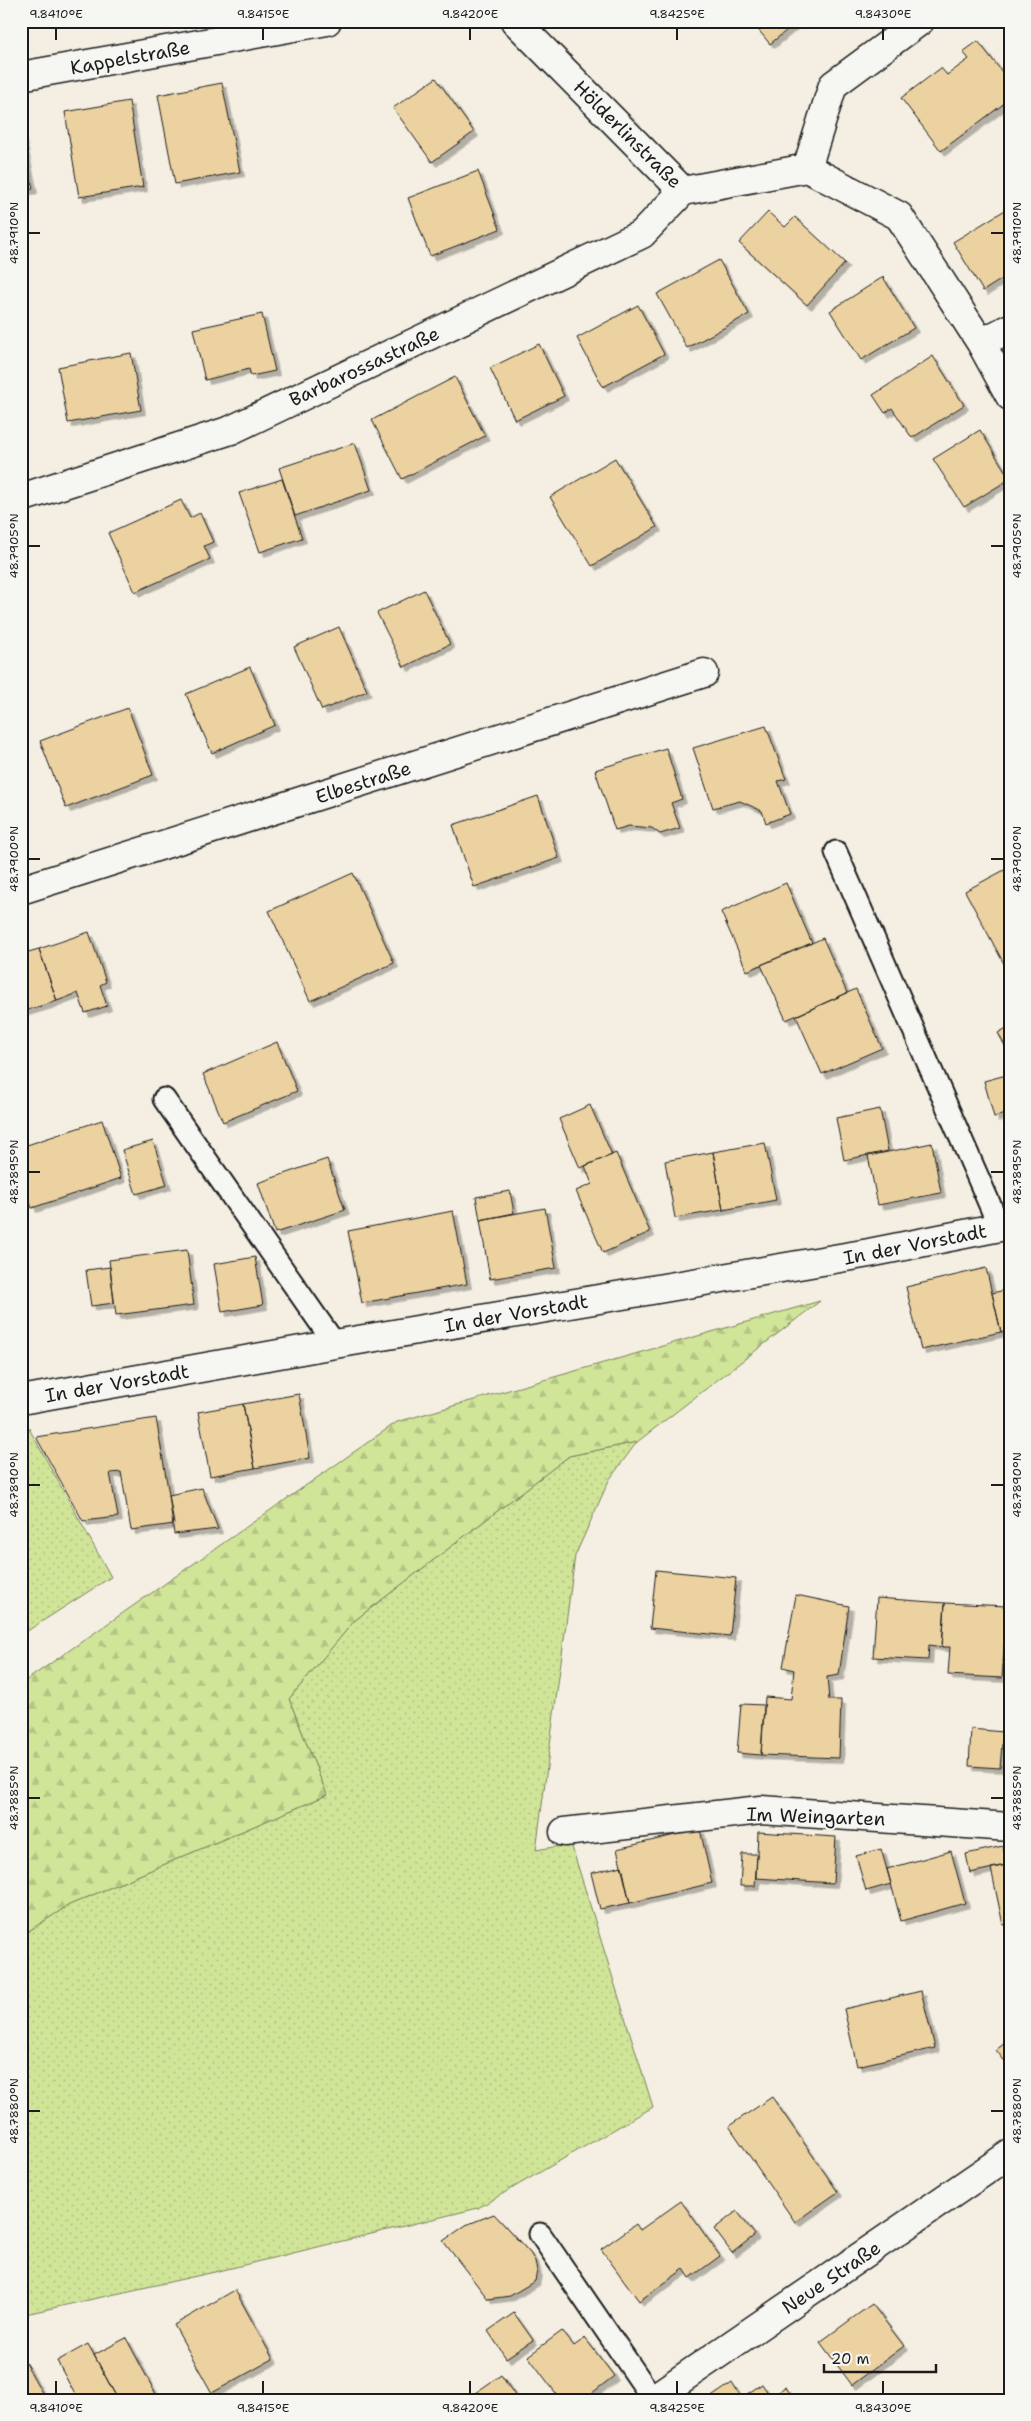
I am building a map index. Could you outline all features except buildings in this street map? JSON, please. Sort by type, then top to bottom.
[{"type":"street","name":"Kappelstraße","points":[[21,76],[327,21]]},
{"type":"street","name":"Hölderlinstraße","points":[[515,21],[683,191],[807,168]]},
{"type":"street","points":[[920,21],[833,85],[807,168],[899,216],[981,343],[1010,396]]},
{"type":"street","name":"Barbarossastraße","points":[[21,498],[231,430],[642,234],[683,191]]},
{"type":"street","points":[[981,343],[1010,328]]},
{"type":"street","name":"Elbestraße","points":[[21,890],[704,673]]},
{"type":"street","name":"In der Vorstadt","points":[[21,1400],[335,1344],[869,1253],[1005,1227]]},
{"type":"street","name":"Im Weingarten","points":[[564,1832],[761,1810],[1010,1827]]},
{"type":"street","name":"Neue Straße","points":[[652,2399],[1010,2154]]},
{"type":"lane","points":[[836,852],[1005,1227]]},
{"type":"lane","points":[[164,1099],[335,1344]]},
{"type":"lane","points":[[540,2234],[652,2399]]},
{"type":"green space","points":[[820,1301],[637,1442],[569,1456],[354,1621],[289,1699],[327,1795],[69,1905],[21,1936],[21,1684],[397,1422]]},
{"type":"green space","points":[[21,1414],[111,1577],[21,1635]]},
{"type":"green space","points":[[637,1442],[609,1480],[575,1556],[536,1850],[571,1844],[653,2107],[478,2208],[219,2271],[21,2315],[21,1936],[69,1905],[327,1795],[289,1699],[354,1621],[569,1456]]}]
